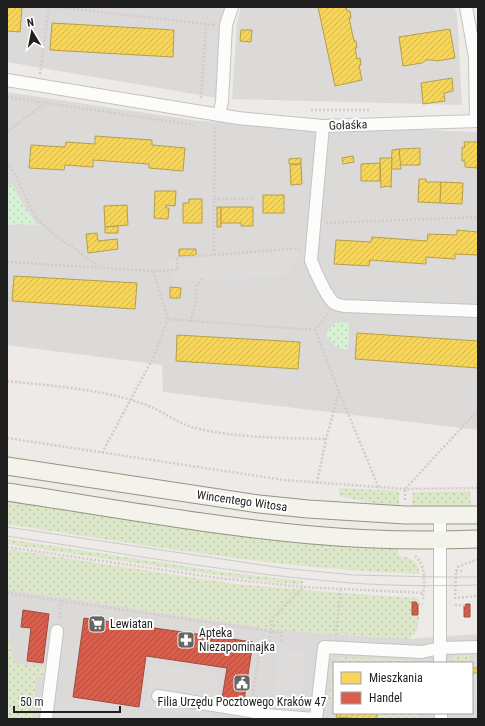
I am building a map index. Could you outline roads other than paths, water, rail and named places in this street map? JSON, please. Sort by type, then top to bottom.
[{"type":"main road","name":"Wincentego Witosa","points":[[7,466],[259,504],[348,512],[478,515]]},
{"type":"main road","name":"Wincentego Witosa","points":[[7,492],[265,530],[359,538],[440,540],[478,539]]},
{"type":"street","points":[[219,115],[222,102],[226,25],[232,7]]},
{"type":"street","points":[[466,7],[475,57],[477,121]]},
{"type":"street","name":"Gołaśka","points":[[7,80],[238,118],[323,126],[477,121]]},
{"type":"street","points":[[323,126],[321,223],[311,260],[315,271],[331,301],[336,305],[478,311]]},
{"type":"street","points":[[440,515],[440,662]]},
{"type":"street","points":[[48,719],[57,631]]},
{"type":"street","points":[[158,696],[250,711],[265,717],[316,719],[324,647],[422,652],[440,648],[478,647]]},
{"type":"tram line","points":[[7,527],[282,568],[353,575],[478,577]]},
{"type":"tram line","points":[[7,536],[179,562],[308,579],[383,585],[478,585]]},
{"type":"place","name":"Lewiatan","points":[[97,624]]},
{"type":"place","name":"Apteka Niezapominajka","points":[[186,640]]},
{"type":"place","name":"Filia Urzędu Pocztowego Kraków 47","points":[[242,683]]}]
